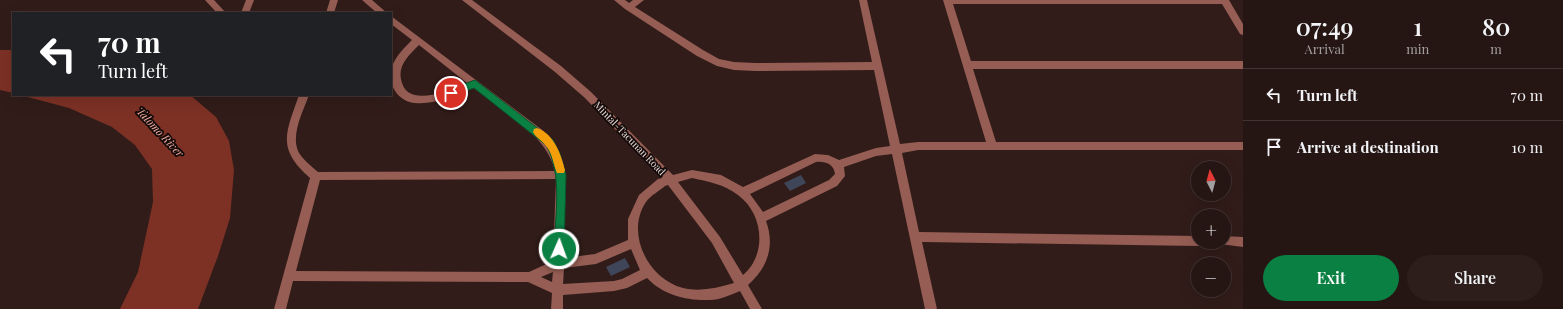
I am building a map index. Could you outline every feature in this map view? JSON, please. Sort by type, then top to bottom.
[{"type":"street","points":[[210,0],[221,12]]},
{"type":"street","points":[[246,12],[250,0]]},
{"type":"street","points":[[330,12],[334,0]]},
{"type":"street","points":[[366,0],[382,12]]},
{"type":"street","name":"Mintal-Tacunan Road","points":[[466,0],[558,69],[611,117],[670,179],[716,240],[756,309]]},
{"type":"street","points":[[618,0],[700,53],[717,62],[734,66],[755,67],[877,66]]},
{"type":"street","points":[[628,7],[640,0]]},
{"type":"street","points":[[863,0],[931,309]]},
{"type":"street","points":[[992,145],[947,1],[1225,1],[1243,32]]},
{"type":"street","points":[[392,20],[549,142],[556,154],[561,175],[557,309]]},
{"type":"street","points":[[418,40],[398,64],[395,74],[398,90],[403,95],[413,99],[426,99],[443,96],[475,84]]},
{"type":"street","points":[[967,65],[1243,65]]},
{"type":"street","points":[[302,96],[292,135],[292,148],[298,160],[316,176],[561,175]]},
{"type":"street","points":[[838,165],[856,158],[896,149],[947,145],[1243,146]]},
{"type":"street","points":[[742,192],[815,158],[827,158],[838,165],[840,176],[834,183],[761,218]]},
{"type":"street","points":[[684,175],[708,175],[723,180],[742,192],[754,204],[761,218],[765,233],[762,257],[754,272],[742,283],[719,294],[693,295],[668,288],[648,272],[638,258],[633,243],[632,221],[641,201],[656,186],[670,179],[684,175]]},
{"type":"street","points":[[280,309],[316,176]]},
{"type":"street","points":[[915,237],[1191,241]]},
{"type":"street","points":[[1231,241],[1243,242]]},
{"type":"street","points":[[289,276],[529,277],[559,264],[596,259],[633,243]]},
{"type":"street","points":[[529,277],[558,290],[614,286],[623,284],[648,272]]},
{"type":"water","points":[[0,50],[12,50],[12,93],[0,90]]},
{"type":"water","name":"Talomo River","points":[[24,96],[191,96],[216,117],[229,141],[234,170],[230,218],[218,256],[198,309],[120,309],[138,272],[153,202],[152,169],[135,145],[112,127],[69,108]]},
{"type":"building","points":[[801,175],[806,183],[790,191],[784,183]]},
{"type":"building","points":[[625,258],[630,267],[611,276],[606,267]]},
{"type":"slow traffic","points":[[537,132],[549,142],[556,154],[560,170]]},
{"type":"route","points":[[451,93],[475,84],[549,142],[556,154],[561,175],[559,249]]}]
